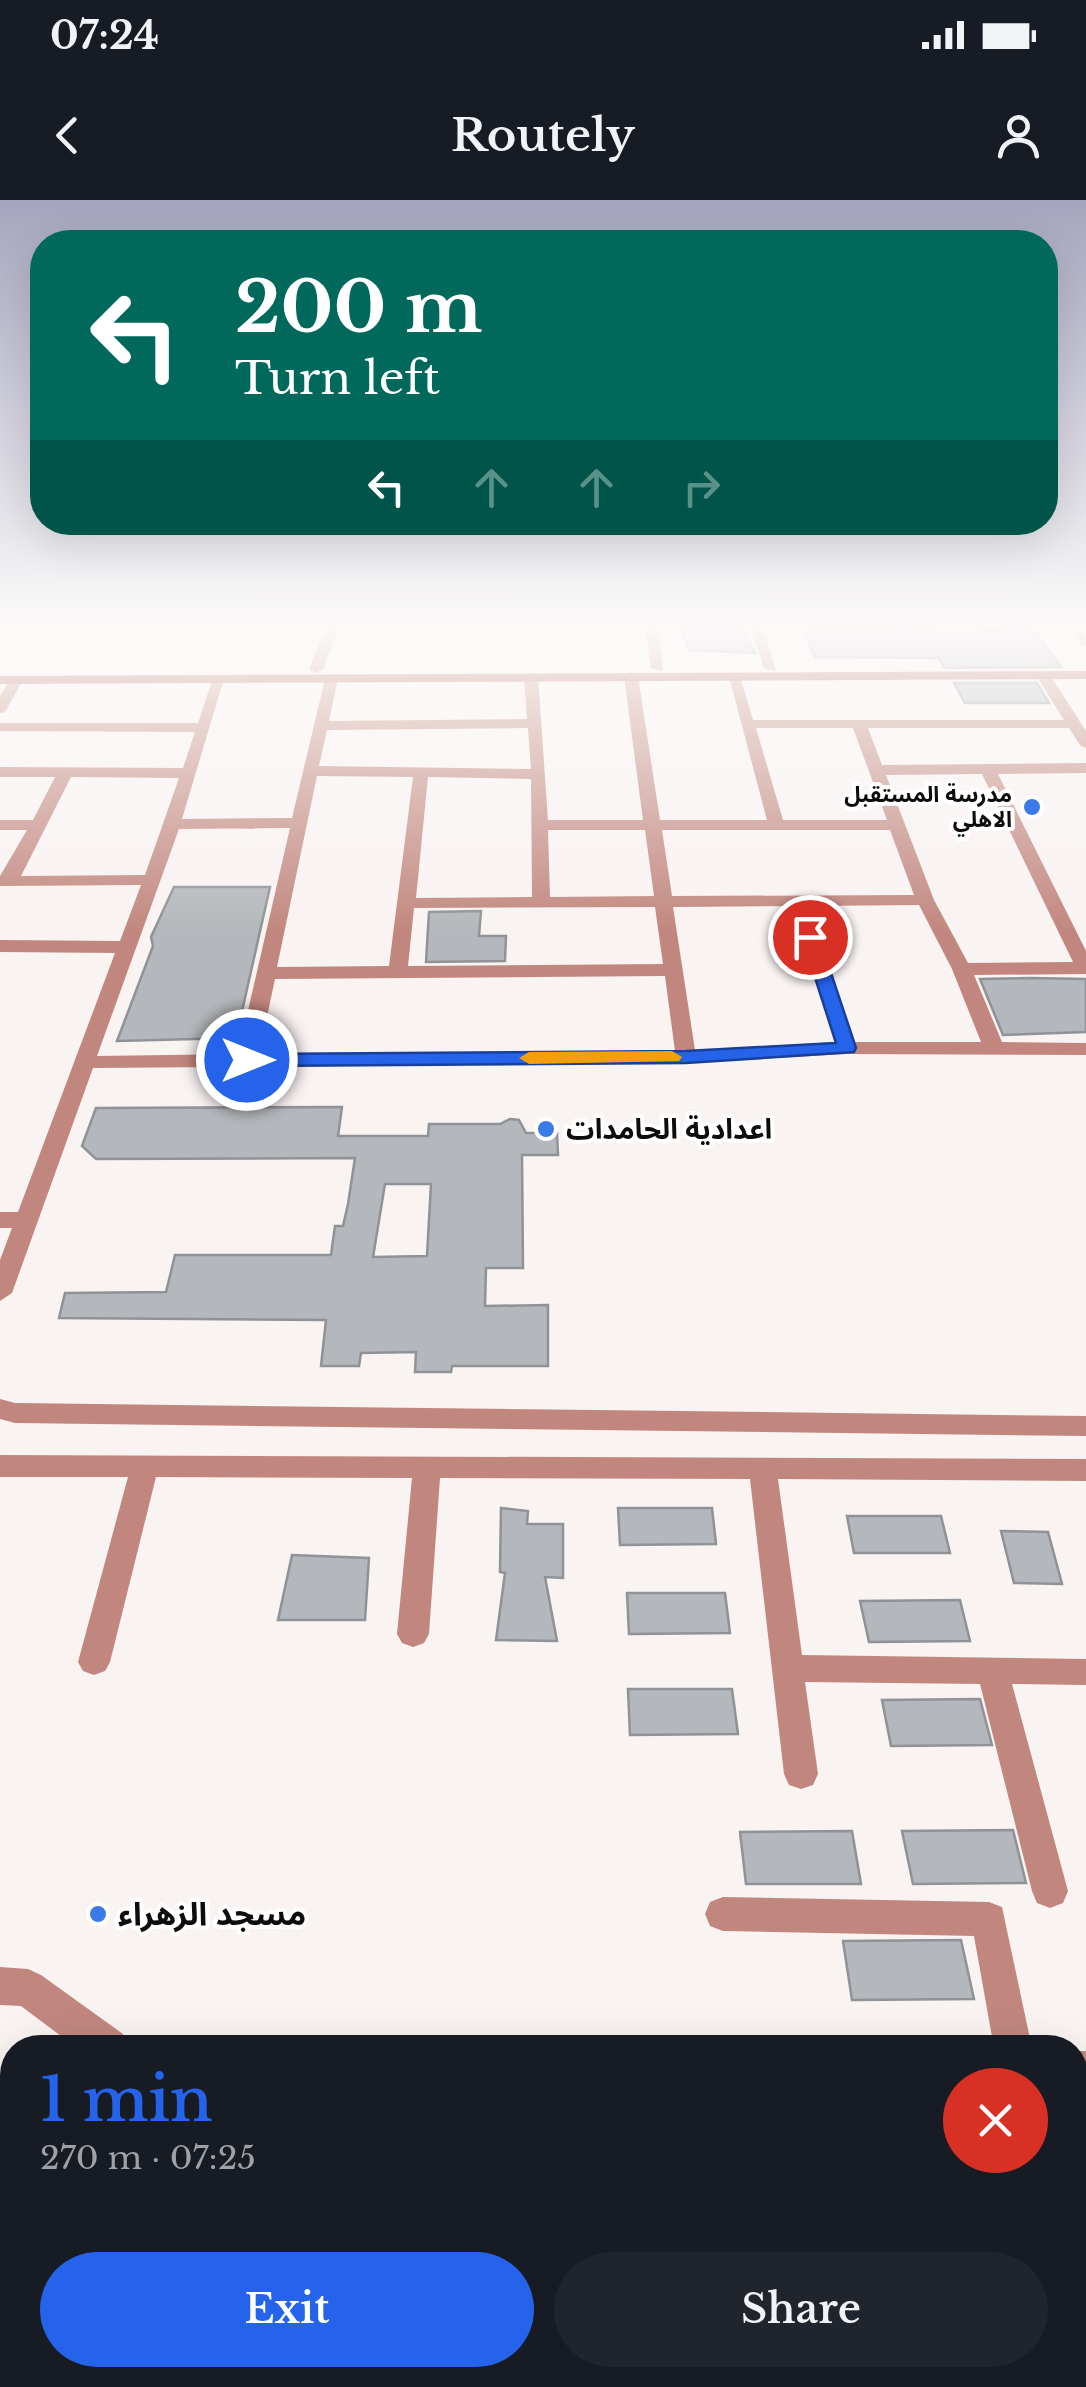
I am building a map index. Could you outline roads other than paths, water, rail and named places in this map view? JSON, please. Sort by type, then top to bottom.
[{"type":"street","points":[[0,1292],[204,728]]},
{"type":"street","points":[[247,1060],[320,728]]},
{"type":"street","points":[[535,728],[540,902]]},
{"type":"street","points":[[639,728],[686,1057]]},
{"type":"street","points":[[748,728],[776,824]]},
{"type":"street","points":[[860,728],[924,900],[962,970],[994,1048]]},
{"type":"street","points":[[962,970],[1085,968],[988,768]]},
{"type":"street","points":[[874,770],[1086,768]]},
{"type":"street","points":[[310,771],[539,774]]},
{"type":"street","points":[[0,772],[189,773]]},
{"type":"street","points":[[5,881],[66,772]]},
{"type":"street","points":[[398,972],[421,774]]},
{"type":"street","points":[[172,824],[299,823]]},
{"type":"street","points":[[0,825],[40,824]]},
{"type":"street","points":[[540,825],[896,825]]},
{"type":"street","points":[[5,881],[152,880]]},
{"type":"street","points":[[798,900],[847,1048]]},
{"type":"street","points":[[404,903],[924,900]]},
{"type":"street","points":[[0,946],[127,947]]},
{"type":"street","points":[[266,973],[675,970]]},
{"type":"street","points":[[85,1062],[686,1057],[847,1048],[1086,1049]]},
{"type":"street","points":[[0,1220],[28,1220]]},
{"type":"street","points":[[0,1409],[1086,1426]]},
{"type":"street","points":[[0,1466],[1086,1470]]},
{"type":"street","points":[[94,1662],[145,1467]]},
{"type":"street","points":[[414,1634],[427,1470]]},
{"type":"street","points":[[763,1471],[801,1774]]},
{"type":"street","points":[[787,1668],[1086,1672]]},
{"type":"street","points":[[994,1671],[1050,1892]]},
{"type":"street","points":[[723,1914],[989,1919],[1011,2035]]},
{"type":"street","points":[[0,1986],[28,1988],[89,2035]]},
{"type":"place","name":"مدرسة المستقبل الاهلي","points":[[1032,807]]},
{"type":"place","name":"اعدادية الحامدات","points":[[546,1129]]},
{"type":"place","name":"مسجد الزهراء","points":[[98,1914]]}]
